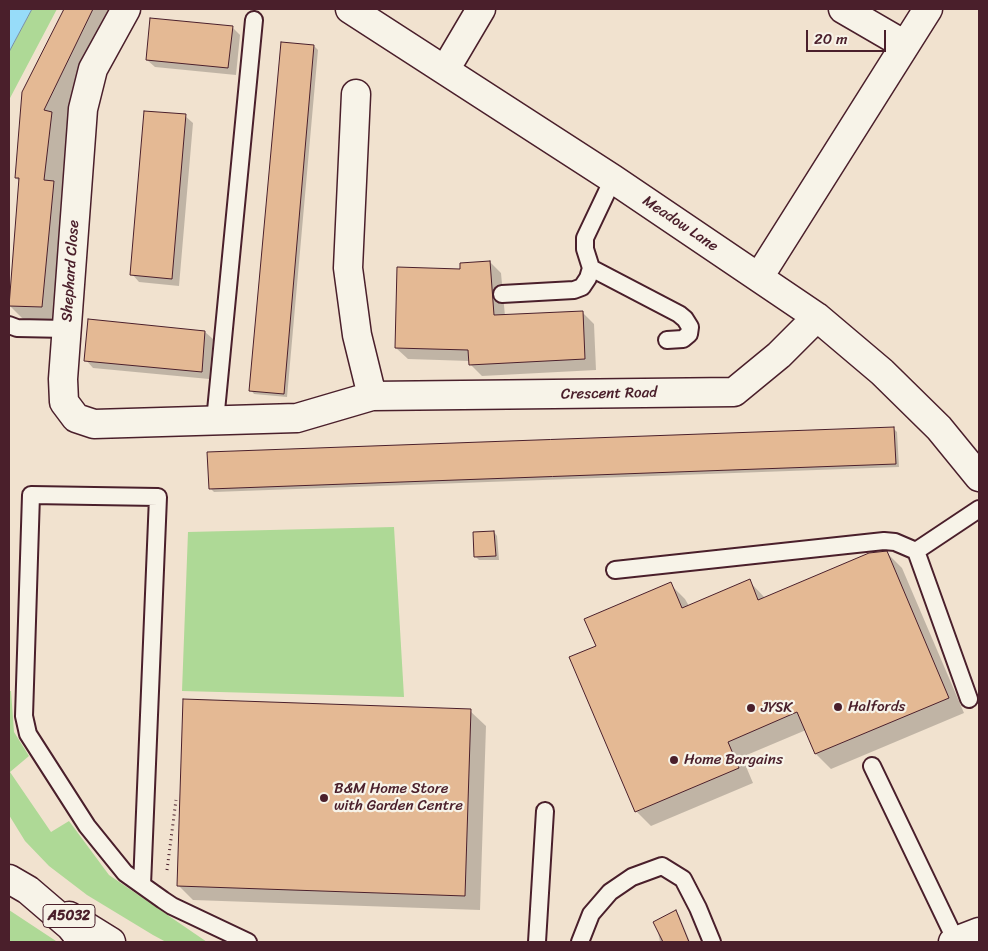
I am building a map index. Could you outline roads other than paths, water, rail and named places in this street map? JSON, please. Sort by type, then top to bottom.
[{"type":"street","name":"Shephard Close","points":[[126,9],[93,70],[83,109],[63,379],[64,402],[76,418],[94,424],[205,421]]},
{"type":"street","name":"Meadow Lane","points":[[350,9],[613,179],[817,317],[882,372],[925,414],[979,476]]},
{"type":"street","points":[[445,70],[481,9]]},
{"type":"street","points":[[843,9],[905,45]]},
{"type":"street","points":[[759,277],[928,9]]},
{"type":"street","points":[[356,94],[348,268],[357,335],[372,396]]},
{"type":"street","name":"Crescent Road","points":[[205,421],[297,418],[372,396],[734,392],[779,355],[817,317]]},
{"type":"street","name":"A5032","points":[[18,885],[70,926],[83,942]]},
{"type":"street","name":"A5032","points":[[18,885],[111,942]]},
{"type":"lane","points":[[205,421],[254,20]]},
{"type":"lane","points":[[502,294],[574,290],[582,286],[588,278],[591,268],[585,249],[585,238],[613,179]]},
{"type":"lane","points":[[591,268],[679,314],[685,319],[690,327],[688,334],[682,340],[668,340]]},
{"type":"lane","points":[[9,325],[17,328],[67,329]]},
{"type":"lane","points":[[142,885],[158,497],[31,495],[24,716],[28,734],[87,826],[125,873],[142,885],[172,906],[248,942]]},
{"type":"lane","points":[[916,551],[979,509]]},
{"type":"lane","points":[[615,570],[895,542],[916,551],[969,699]]},
{"type":"lane","points":[[872,766],[963,938]]},
{"type":"lane","points":[[537,942],[545,811]]},
{"type":"lane","points":[[580,942],[591,914],[610,892],[632,878],[662,866],[683,879],[712,942]]},
{"type":"water","points":[[9,9],[32,9],[9,52]]},
{"type":"place","name":"Halfords","points":[[838,707]]},
{"type":"place","name":"JYSK","points":[[751,708]]},
{"type":"place","name":"Home Bargains","points":[[674,760]]},
{"type":"place","name":"B&M Home Store with Garden Centre","points":[[324,798]]}]
